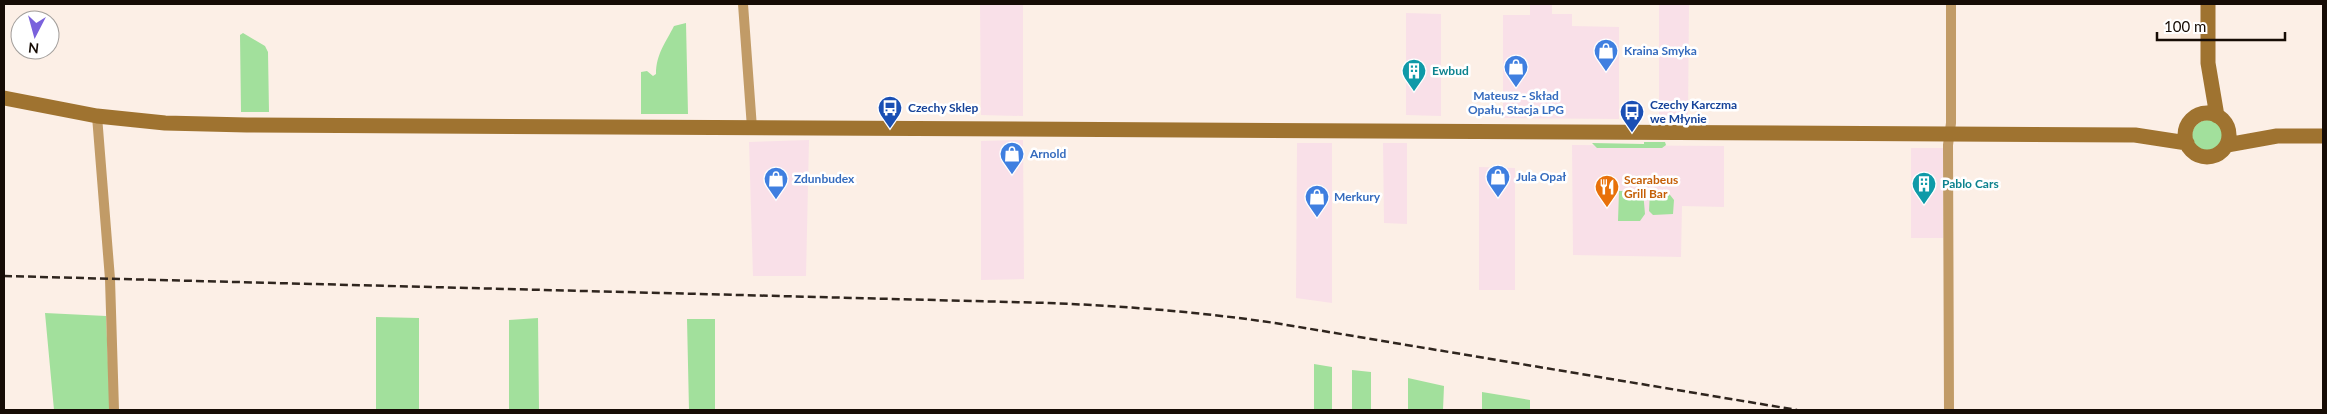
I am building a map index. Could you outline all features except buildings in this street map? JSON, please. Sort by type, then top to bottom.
[{"type":"main road","points":[[2208,4],[2208,63],[2200,110],[2190,129],[2190,149],[2202,156],[2217,155],[2227,145],[2229,138],[2222,121],[2208,63]]},
{"type":"main road","points":[[4,98],[97,116],[247,126],[2135,135],[2190,129],[2210,114],[2233,129],[2277,136],[2323,136]]},
{"type":"main road","points":[[2227,145],[2277,136]]},
{"type":"street","points":[[743,4],[752,128]]},
{"type":"street","points":[[1948,410],[1951,4]]},
{"type":"street","points":[[97,116],[110,278],[114,410]]},
{"type":"shaded area","points":[[980,4],[1023,4],[1023,116],[981,115]]},
{"type":"shaded area","points":[[1530,4],[1552,4],[1552,14],[1572,14],[1572,26],[1619,27],[1619,119],[1503,118],[1503,15],[1530,15]]},
{"type":"shaded area","points":[[1659,4],[1689,4],[1688,119],[1659,119]]},
{"type":"shaded area","points":[[1406,13],[1441,14],[1441,116],[1406,115]]},
{"type":"shaded area","points":[[809,140],[806,276],[753,276],[749,142]]},
{"type":"shaded area","points":[[1023,140],[1024,279],[981,280],[981,141]]},
{"type":"shaded area","points":[[1297,143],[1332,143],[1332,303],[1296,298]]},
{"type":"shaded area","points":[[1383,143],[1407,143],[1407,224],[1384,223]]},
{"type":"shaded area","points":[[1572,145],[1724,146],[1724,207],[1682,206],[1681,257],[1573,255]]},
{"type":"shaded area","points":[[1911,148],[1943,148],[1943,238],[1911,238]]},
{"type":"shaded area","points":[[1479,167],[1515,168],[1515,290],[1479,290]]},
{"type":"green space","points":[[686,23],[688,114],[641,114],[641,72],[647,71],[653,76],[656,74],[660,54],[674,26]]},
{"type":"green space","points":[[243,33],[265,46],[268,52],[269,112],[241,112],[240,35]]},
{"type":"green space","points":[[2208,120],[2214,121],[2219,125],[2223,130],[2223,142],[2219,147],[2214,151],[2208,152],[2202,151],[2197,147],[2193,142],[2192,136],[2193,130],[2197,125],[2202,121]]},
{"type":"green space","points":[[1644,142],[1665,142],[1666,145],[1662,148],[1597,148],[1592,143],[1644,144]]},
{"type":"green space","points":[[1619,191],[1643,191],[1645,214],[1640,221],[1618,221]]},
{"type":"green space","points":[[1650,191],[1667,191],[1674,200],[1673,214],[1653,215],[1649,211]]},
{"type":"green space","points":[[45,313],[106,316],[110,410],[54,410]]},
{"type":"green space","points":[[376,317],[419,318],[419,410],[376,410]]},
{"type":"green space","points":[[538,318],[539,410],[509,410],[509,320]]},
{"type":"green space","points":[[687,319],[715,319],[715,410],[689,410]]},
{"type":"green space","points":[[1314,364],[1332,367],[1332,410],[1314,410]]},
{"type":"green space","points":[[1352,370],[1371,372],[1371,410],[1352,410]]},
{"type":"green space","points":[[1408,378],[1444,386],[1443,410],[1408,410]]},
{"type":"green space","points":[[1482,392],[1530,400],[1530,410],[1482,410]]},
{"type":"railway","points":[[4,276],[1049,303],[1134,308],[1275,323],[1797,410]]},
{"type":"place","name":"Kraina Smyka","points":[[1606,72]]},
{"type":"place","name":"Mateusz - Skład Opału, Stacja LPG","points":[[1516,88]]},
{"type":"place","name":"Ewbud","points":[[1414,92]]},
{"type":"place","name":"Czechy Sklep","points":[[890,129]]},
{"type":"place","name":"Czechy Karczma we Młynie","points":[[1632,133]]},
{"type":"place","name":"Arnold","points":[[1012,175]]},
{"type":"place","name":"Jula Opał","points":[[1498,198]]},
{"type":"place","name":"Zdunbudex","points":[[776,200]]},
{"type":"place","name":"Pablo Cars","points":[[1924,205]]},
{"type":"place","name":"Scarabeus Grill Bar","points":[[1607,208]]},
{"type":"place","name":"Merkury","points":[[1317,218]]}]
